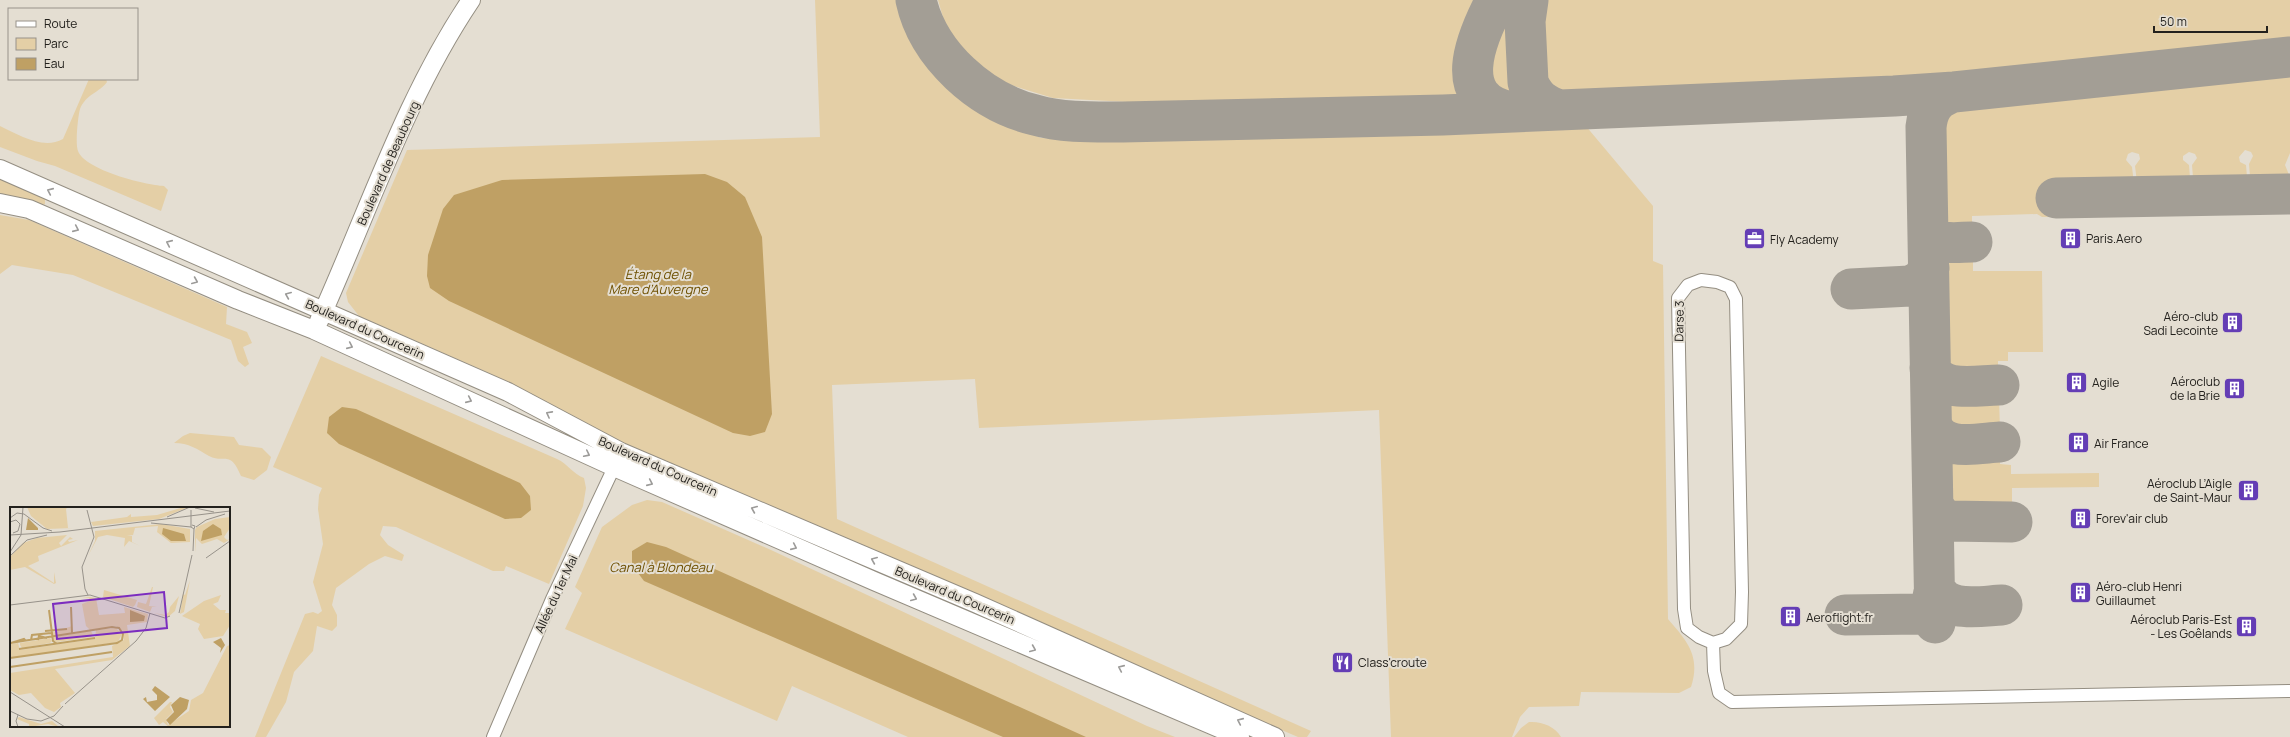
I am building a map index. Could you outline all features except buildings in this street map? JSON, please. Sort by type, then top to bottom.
[{"type":"main road","name":"Boulevard de Beaubourg","points":[[314,330],[324,310],[399,134],[446,38],[471,0]]},
{"type":"main road","name":"Boulevard du Courcerin","points":[[0,169],[508,392],[617,460],[874,581],[1240,737]]},
{"type":"main road","name":"Boulevard du Courcerin","points":[[0,203],[29,209],[238,300],[314,330],[617,460],[975,603],[1275,737]]},
{"type":"street","name":"Darse 3","points":[[1701,280],[1717,282],[1730,287],[1736,299],[1742,592],[1741,624],[1726,639],[1713,643],[1699,637],[1687,628],[1684,609],[1678,298],[1688,285],[1701,280]]},
{"type":"street","name":"Allée du 1er Mai","points":[[493,737],[552,599],[617,460]]},
{"type":"street","points":[[1713,643],[1714,671],[1720,694],[1732,702],[2290,691]]},
{"type":"green space","points":[[815,0],[897,0],[906,31],[927,63],[950,90],[972,108],[1041,138],[1086,140],[1133,139],[1580,119],[1653,206],[1653,261],[1663,265],[1668,619],[1686,642],[1693,658],[1694,676],[1691,687],[1679,693],[1581,692],[1579,706],[1529,707],[1520,717],[1512,737],[1391,737],[1379,410],[979,428],[975,379],[832,385],[837,519],[1311,731],[1307,737],[1298,737],[681,473],[491,374],[359,316],[348,302],[346,293],[407,150],[820,137]]},
{"type":"green space","points":[[938,0],[1487,0],[1468,36],[1465,51],[1466,105],[1443,106],[1442,102],[1128,102],[1053,98],[985,75],[961,53],[946,28]]},
{"type":"green space","points":[[1506,0],[1519,0],[1517,23],[1519,60],[1516,82],[1511,93],[1500,97],[1489,89],[1483,78],[1482,65],[1488,37]]},
{"type":"green space","points":[[1538,0],[2290,0],[2290,48],[1956,84],[1570,102],[1558,99],[1549,94],[1543,88],[1540,81],[1537,71],[1534,45],[1534,18]]},
{"type":"green space","points":[[2290,69],[2290,153],[2285,165],[2290,177],[2290,189],[2251,189],[2249,164],[2253,156],[2251,152],[2245,150],[2239,157],[2240,162],[2246,165],[2248,189],[2194,190],[2192,165],[2197,158],[2195,154],[2189,152],[2183,156],[2183,160],[2189,165],[2191,191],[2138,191],[2135,166],[2140,159],[2139,154],[2132,152],[2128,154],[2126,160],[2132,167],[2135,192],[2051,193],[2052,203],[2100,202],[2097,216],[2042,217],[2037,214],[1972,216],[1972,234],[1947,235],[1940,230],[1937,119],[1943,107],[1952,101],[2228,72]]},
{"type":"green space","points":[[89,80],[106,80],[107,82],[104,86],[89,97],[80,109],[77,136],[78,151],[83,158],[103,170],[144,183],[164,186],[168,190],[161,211],[55,166],[0,147],[0,126],[23,137],[39,142],[55,142],[63,139]]},
{"type":"green space","points":[[0,178],[45,197],[45,204],[0,194]]},
{"type":"green space","points":[[0,215],[29,220],[227,307],[226,324],[247,332],[252,343],[243,347],[249,364],[245,367],[238,361],[231,340],[73,275],[12,265],[0,274]]},
{"type":"green space","points":[[1958,249],[1969,251],[1973,254],[1973,271],[2042,271],[2043,352],[2008,352],[2008,361],[1998,361],[1998,374],[1944,375],[1941,258],[1944,252]]},
{"type":"green space","points":[[321,356],[561,461],[584,478],[586,488],[583,506],[549,584],[506,566],[504,571],[493,571],[396,527],[383,526],[380,535],[388,545],[404,555],[402,561],[385,556],[369,564],[336,588],[332,605],[337,615],[337,626],[332,631],[317,626],[313,651],[294,672],[286,702],[266,737],[255,737],[305,614],[313,612],[318,614],[322,611],[313,582],[323,544],[318,509],[319,495],[322,488],[273,467]]},
{"type":"green space","points":[[1999,396],[2000,431],[1945,432],[1944,398]]},
{"type":"green space","points":[[190,433],[234,437],[239,445],[262,448],[271,457],[267,470],[254,480],[241,476],[237,468],[230,460],[214,458],[189,445],[174,443]]},
{"type":"green space","points":[[2000,453],[2000,464],[2011,465],[2011,474],[2099,473],[2099,487],[2012,488],[2012,507],[2006,516],[1956,517],[1950,514],[1946,510],[1945,455]]},
{"type":"green space","points":[[647,500],[662,502],[771,550],[1147,726],[1175,737],[908,737],[792,686],[777,721],[565,629],[582,593],[575,587],[602,527],[632,505]]},
{"type":"green space","points":[[1529,722],[1538,722],[1547,725],[1555,730],[1561,737],[1514,737],[1521,728]]},
{"type":"water","name":"Étang de la Mare d’Auvergne","points":[[705,174],[727,182],[745,197],[762,237],[772,414],[765,432],[750,436],[733,433],[449,301],[430,288],[427,276],[428,255],[443,209],[454,195],[502,180]]},
{"type":"water","points":[[342,407],[356,409],[520,483],[530,496],[531,510],[521,518],[505,519],[339,444],[327,433],[329,417]]},
{"type":"water","name":"Canal à Blondeau","points":[[647,542],[666,547],[1086,737],[1003,737],[644,581],[632,565],[632,551]]},
{"type":"taxiway","points":[[916,0],[922,20],[932,39],[945,57],[960,73],[977,87],[995,99],[1015,109],[1046,118],[1079,122],[1443,115],[1894,96],[1954,92],[2290,57]]},
{"type":"taxiway","points":[[1496,0],[1481,32],[1476,49],[1473,66],[1474,81],[1480,95],[1492,105],[1511,112]]},
{"type":"taxiway","points":[[1528,0],[1525,21],[1528,82],[1530,88],[1540,100],[1549,106],[1560,110]]},
{"type":"taxiway","points":[[1935,623],[1926,127],[1931,109],[1937,101],[1947,94],[1954,92]]},
{"type":"taxiway","points":[[2056,198],[2290,194]]},
{"type":"taxiway","points":[[1928,230],[1931,235],[1941,241],[1953,243],[1972,242]]},
{"type":"taxiway","points":[[1851,289],[1910,286],[1922,280],[1929,268]]},
{"type":"taxiway","points":[[1930,368],[1935,376],[1942,382],[1950,385],[1999,385]]},
{"type":"taxiway","points":[[1932,425],[1937,434],[1943,440],[1952,443],[1971,444],[2000,442]]},
{"type":"taxiway","points":[[1933,505],[1940,516],[1949,521],[2012,522]]},
{"type":"taxiway","points":[[1935,587],[1940,596],[1954,605],[1973,607],[2002,605]]},
{"type":"taxiway","points":[[1845,615],[1920,614],[1931,607],[1935,587]]},
{"type":"place","name":"Paris.Aero","points":[[2070,238]]},
{"type":"place","name":"Fly Academy","points":[[1755,239]]},
{"type":"place","name":"Aéro-club Sadi Lecointe","points":[[2233,323]]},
{"type":"place","name":"Agile","points":[[2077,382]]},
{"type":"place","name":"Aéroclub de la Brie","points":[[2235,388]]},
{"type":"place","name":"Air France","points":[[2079,443]]},
{"type":"place","name":"Aéroclub L’Aigle de Saint-Maur","points":[[2248,490]]},
{"type":"place","name":"Forev'air club","points":[[2080,518]]},
{"type":"place","name":"Aéro-club Henri Guillaumet","points":[[2081,593]]},
{"type":"place","name":"Aeroflight.fr","points":[[1790,617]]},
{"type":"place","name":"Aéroclub Paris-Est - Les Goêlands","points":[[2247,626]]},
{"type":"place","name":"Class'croute","points":[[1343,662]]}]
